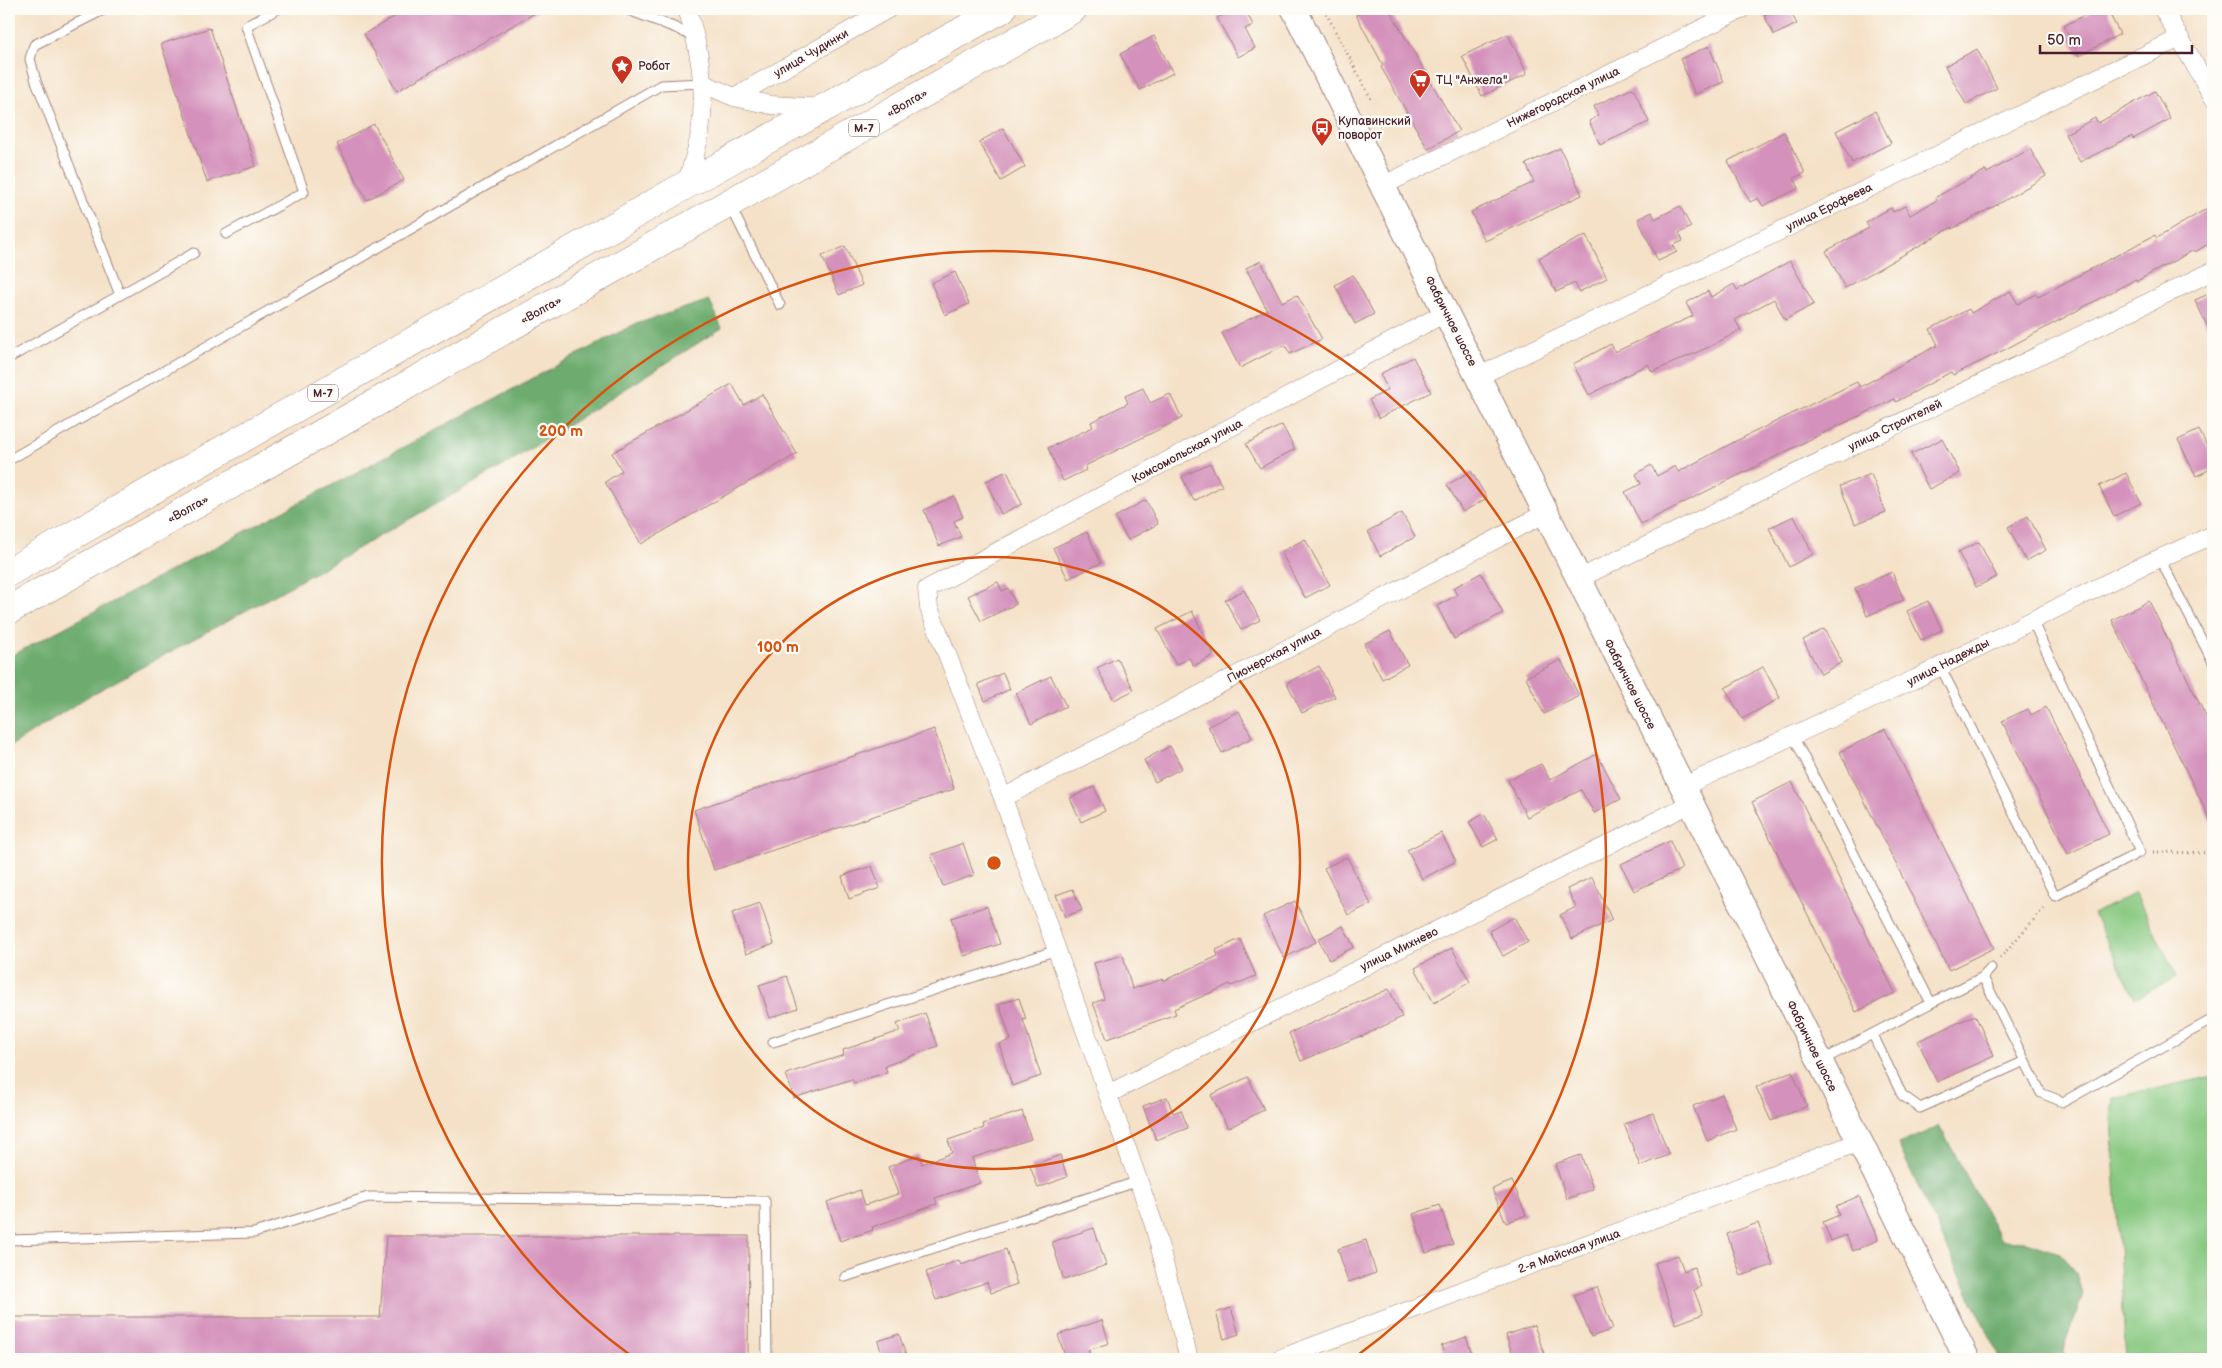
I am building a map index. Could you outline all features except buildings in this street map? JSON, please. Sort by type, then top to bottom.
[{"type":"highway","name":"М-7","points":[[9,572],[686,185],[1002,9]]},
{"type":"highway","name":"«Волга»","points":[[9,610],[1073,9]]},
{"type":"main road","name":"Фабричное шоссе","points":[[1294,9],[1384,185],[1967,1359]]},
{"type":"street","points":[[686,185],[700,134],[702,83],[696,38],[687,9]]},
{"type":"street","name":"улица Чудинки","points":[[734,97],[888,9]]},
{"type":"street","name":"Нижегородская улица","points":[[1384,185],[1742,9]]},
{"type":"street","points":[[2163,9],[2213,97]]},
{"type":"street","name":"улица Ерофеева","points":[[1479,376],[2180,38]]},
{"type":"street","points":[[702,83],[734,97],[771,105],[826,108]]},
{"type":"street","name":"улица Строителей","points":[[1578,579],[2213,272]]},
{"type":"street","name":"Комсомольская улица","points":[[1003,798],[929,608],[927,589],[1447,312]]},
{"type":"street","name":"Пионерская улица","points":[[1003,798],[1546,513]]},
{"type":"street","name":"улица Надежды","points":[[1686,796],[1793,736],[2213,535]]},
{"type":"street","name":"улица Михнево","points":[[1108,1094],[1686,796]]},
{"type":"street","points":[[1003,798],[1154,1224],[1189,1359]]},
{"type":"street","name":"2-я Майская улица","points":[[1279,1359],[1858,1142]]},
{"type":"lane","points":[[105,9],[34,45],[30,59],[36,81],[120,295]]},
{"type":"lane","points":[[226,234],[304,192],[246,26],[278,9]]},
{"type":"lane","points":[[626,9],[676,28],[696,38]]},
{"type":"lane","points":[[9,460],[661,85],[702,83]]},
{"type":"lane","points":[[729,204],[780,305]]},
{"type":"lane","points":[[9,358],[194,253]]},
{"type":"lane","points":[[2160,559],[2213,662]]},
{"type":"lane","points":[[1940,666],[2055,896],[2140,852],[2032,620]]},
{"type":"lane","points":[[1793,736],[1931,1003]]},
{"type":"lane","points":[[773,1042],[1057,950]]},
{"type":"lane","points":[[1820,1061],[1983,977],[1991,968]]},
{"type":"lane","points":[[1983,977],[2041,1093],[2063,1102],[2213,1019]]},
{"type":"lane","points":[[1873,1035],[1902,1096],[1920,1108],[2025,1061]]},
{"type":"lane","points":[[845,1277],[1139,1181]]},
{"type":"lane","points":[[9,1240],[254,1233],[368,1197],[765,1201],[767,1359]]},
{"type":"path","points":[[1324,9],[1372,101]]},
{"type":"path","points":[[2140,852],[2213,853]]},
{"type":"path","points":[[1991,968],[2055,896]]},
{"type":"green space","points":[[709,300],[722,328],[500,468],[282,591],[87,697],[9,747],[9,657],[633,325]]},
{"type":"green space","points":[[2135,893],[2177,977],[2135,998],[2093,914]]},
{"type":"green space","points":[[2213,1076],[2213,1359],[2126,1359],[2111,1118],[2113,1098]]},
{"type":"green space","points":[[1939,1125],[2001,1240],[2023,1241],[2059,1253],[2077,1273],[2083,1295],[2065,1345],[2063,1359],[2000,1359],[1898,1144]]},
{"type":"place","name":"Робот","points":[[622,85]]},
{"type":"place","name":"ТЦ \"Анжела\"","points":[[1420,99]]},
{"type":"place","name":"Купавинский поворот","points":[[1322,147]]}]
